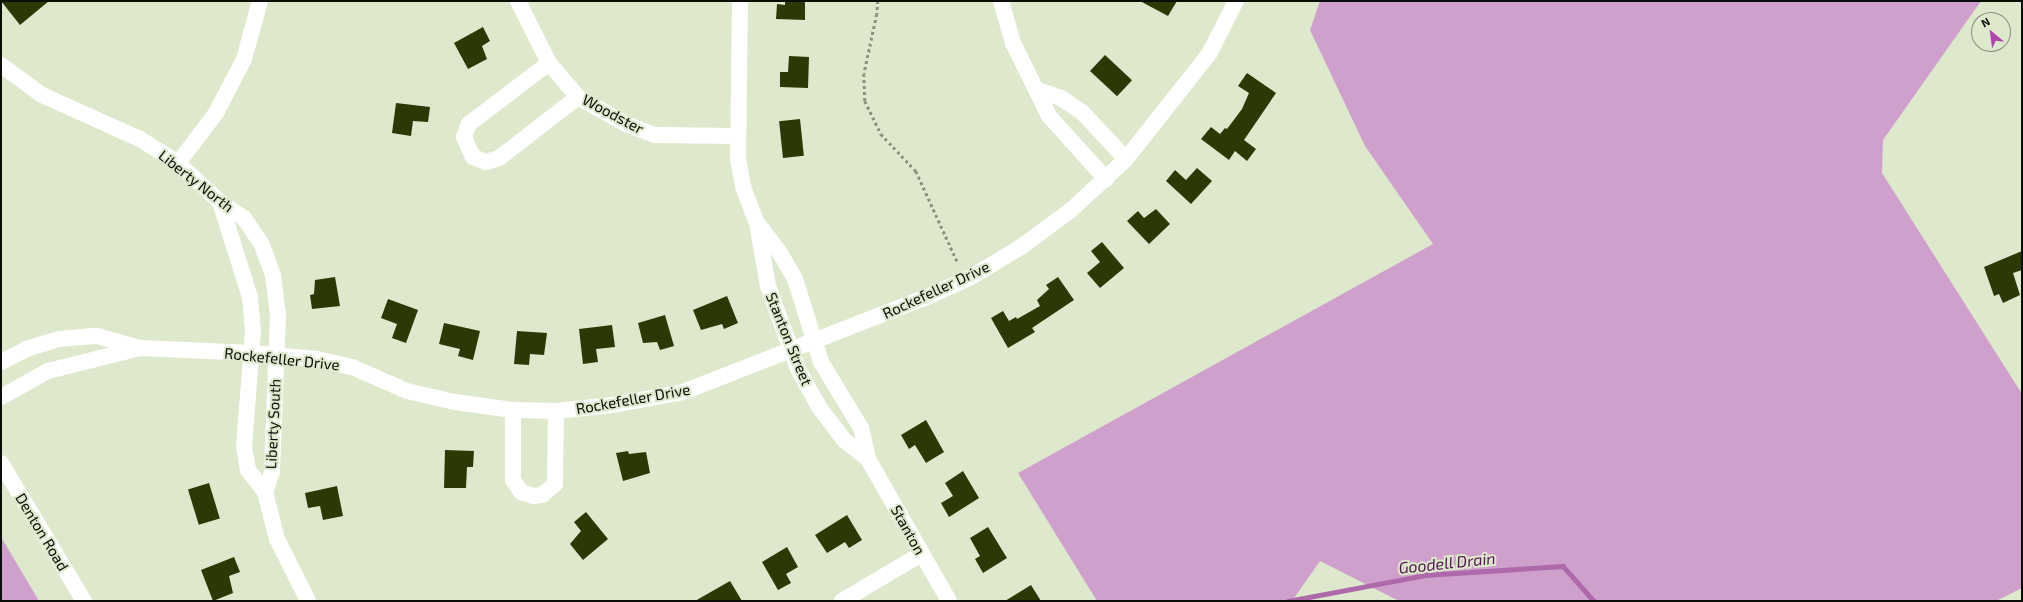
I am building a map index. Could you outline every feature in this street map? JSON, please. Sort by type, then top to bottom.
[{"type":"street","points":[[178,163],[216,113],[244,59],[260,1]]},
{"type":"street","name":"Woodster","points":[[518,1],[549,63],[578,97],[626,124],[655,135],[736,136]]},
{"type":"street","name":"Stanton Street","points":[[740,1],[736,136],[743,187],[757,223],[768,286],[791,350],[819,407],[844,440],[868,459]]},
{"type":"street","points":[[1001,1],[1013,43],[1025,71],[1038,90],[1049,116],[1106,179]]},
{"type":"street","name":"Rockefeller Drive","points":[[1,362],[26,350],[59,339],[97,336],[140,348],[252,353],[317,359],[352,367],[407,391],[455,402],[513,410],[556,411],[614,405],[684,392],[815,341],[971,277],[1021,247],[1070,210],[1106,179],[1126,159],[1209,54],[1236,1]]},
{"type":"street","points":[[549,63],[469,124],[464,137],[473,157],[486,162],[499,158],[578,97]]},
{"type":"street","name":"Liberty North","points":[[1,65],[42,95],[140,139],[178,163],[220,202],[244,218],[262,245],[273,275],[278,314],[277,355]]},
{"type":"street","points":[[1038,90],[1061,98],[1082,112],[1126,159]]},
{"type":"street","name":"Liberty South","points":[[220,202],[250,297],[252,353],[244,447],[248,470],[265,492],[277,539],[291,571],[308,601]]},
{"type":"street","name":"Stanton Street","points":[[757,223],[780,252],[795,279],[821,362],[861,428],[868,459]]},
{"type":"street","name":"Rockefeller Drive","points":[[1,397],[48,371],[140,348]]},
{"type":"street","name":"Liberty South","points":[[265,492],[272,472],[277,355]]},
{"type":"street","name":"Rockefeller Drive","points":[[513,410],[513,480],[521,492],[534,496],[542,495],[555,484],[556,411]]},
{"type":"street","name":"Stanton","points":[[868,459],[949,601]]},
{"type":"street","name":"Denton Road","points":[[1,463],[84,601]]},
{"type":"street","points":[[842,601],[921,554]]},
{"type":"path","points":[[878,1],[877,14],[864,74],[866,101],[881,134],[916,171],[957,261]]},
{"type":"shaded area","points":[[1320,1],[1981,1],[1973,12],[1971,12],[1971,15],[1883,140],[1882,173],[2022,394],[2022,588],[1996,601],[1399,601],[1320,561],[1292,601],[1097,601],[1018,473],[1433,244],[1365,146],[1310,30]]},
{"type":"shaded area","points":[[1,537],[39,601],[1,601]]},
{"type":"building","points":[[1,1],[49,1],[20,25]]},
{"type":"building","points":[[785,1],[805,1],[805,20],[776,19],[777,4],[785,5]]},
{"type":"building","points":[[1140,1],[1177,1],[1168,16]]},
{"type":"building","points":[[483,27],[490,41],[482,46],[487,59],[468,69],[454,43]]},
{"type":"building","points":[[1105,55],[1132,80],[1117,96],[1090,71]]},
{"type":"building","points":[[789,56],[809,57],[808,88],[780,87],[780,72],[788,72]]},
{"type":"building","points":[[1247,73],[1276,93],[1244,140],[1256,149],[1247,161],[1235,151],[1229,160],[1201,139],[1211,127],[1220,134],[1225,128],[1227,129],[1242,109],[1249,93],[1238,86]]},
{"type":"building","points":[[396,103],[430,107],[428,122],[413,121],[411,136],[392,133]]},
{"type":"building","points":[[800,119],[804,156],[783,158],[779,121]]},
{"type":"building","points":[[1197,168],[1212,181],[1191,204],[1166,181],[1175,170],[1186,180]]},
{"type":"building","points":[[1156,209],[1170,224],[1149,244],[1127,221],[1138,211],[1144,218]]},
{"type":"building","points":[[1102,242],[1124,268],[1100,288],[1087,273],[1100,262],[1091,251]]},
{"type":"building","points":[[2022,251],[2022,270],[2013,273],[2020,295],[2003,303],[1999,294],[1994,296],[1984,267]]},
{"type":"building","points":[[335,277],[340,306],[312,309],[310,295],[314,294],[315,280]]},
{"type":"building","points":[[1058,277],[1074,300],[1032,328],[1035,332],[1008,348],[991,318],[1003,311],[1009,321],[1016,317],[1017,319],[1040,306],[1037,300],[1049,289],[1046,285]]},
{"type":"building","points":[[727,296],[738,323],[724,329],[722,324],[701,330],[693,310]]},
{"type":"building","points":[[388,299],[418,310],[406,343],[392,338],[397,324],[381,318]]},
{"type":"building","points":[[665,315],[674,346],[660,350],[657,342],[643,343],[638,323]]},
{"type":"building","points":[[444,323],[480,331],[473,360],[458,356],[460,349],[439,344]]},
{"type":"building","points":[[612,325],[615,347],[596,349],[598,362],[583,364],[579,329]]},
{"type":"building","points":[[517,331],[547,333],[544,355],[530,354],[529,365],[514,364]]},
{"type":"building","points":[[926,420],[944,452],[926,463],[915,445],[909,449],[901,435]]},
{"type":"building","points":[[445,450],[474,451],[473,467],[467,467],[466,488],[444,488]]},
{"type":"building","points":[[628,451],[629,454],[646,452],[650,473],[623,481],[616,453]]},
{"type":"building","points":[[963,471],[979,498],[949,517],[941,503],[953,496],[945,483]]},
{"type":"building","points":[[209,483],[220,518],[199,525],[188,489]]},
{"type":"building","points":[[337,486],[343,516],[323,520],[320,506],[308,508],[305,493]]},
{"type":"building","points":[[586,512],[608,539],[583,560],[570,544],[581,531],[574,522]]},
{"type":"building","points":[[847,515],[862,540],[849,548],[845,542],[827,553],[815,535]]},
{"type":"building","points":[[988,527],[1007,558],[983,573],[975,559],[980,556],[970,538]]},
{"type":"building","points":[[787,547],[798,567],[786,574],[791,583],[778,590],[762,562]]},
{"type":"building","points":[[234,557],[240,572],[229,576],[233,593],[213,601],[201,570]]},
{"type":"building","points":[[730,581],[742,601],[695,601]]},
{"type":"building","points":[[1031,585],[1041,601],[1005,601]]},
{"type":"waterway","name":"Goodell Drain","points":[[1288,601],[1425,575],[1563,566],[1594,601]]}]
